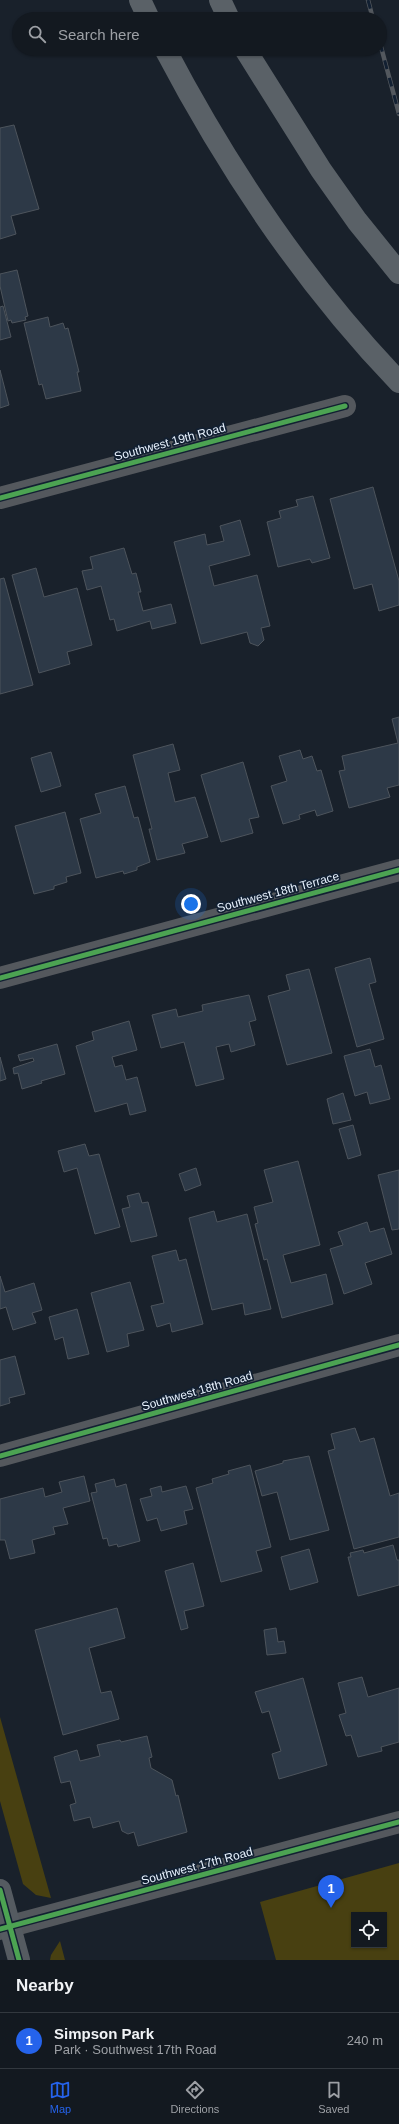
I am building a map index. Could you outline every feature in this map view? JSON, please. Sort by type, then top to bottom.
[{"type":"highway","points":[[140,0],[146,12]]},
{"type":"highway","points":[[220,0],[226,12]]},
{"type":"highway","points":[[169,56],[194,104],[240,180],[296,260],[352,329],[399,382]]},
{"type":"highway","points":[[249,56],[352,214],[399,273]]},
{"type":"main road","points":[[0,1890],[5,1928],[19,1960]]},
{"type":"street","name":"Southwest 19th Road","points":[[0,498],[345,406]]},
{"type":"street","name":"Southwest 18th Terrace","points":[[0,978],[399,870]]},
{"type":"street","name":"Southwest 18th Road","points":[[0,1456],[399,1345]]},
{"type":"street","name":"Southwest 17th Road","points":[[5,1928],[399,1822]]},
{"type":"shaded area","points":[[0,1717],[51,1898],[36,1895],[23,1884],[0,1801]]},
{"type":"shaded area","points":[[399,1863],[399,1960],[276,1960],[260,1902]]},
{"type":"shaded area","points":[[60,1941],[65,1960],[50,1960],[51,1955]]},
{"type":"building","points":[[14,125],[39,209],[11,216],[16,234],[0,239],[0,128]]},
{"type":"building","points":[[17,270],[28,316],[25,317],[26,320],[12,323],[11,320],[8,321],[0,286],[0,274]]},
{"type":"building","points":[[3,306],[11,337],[0,340],[0,307]]},
{"type":"building","points":[[48,317],[50,327],[63,323],[65,329],[68,328],[79,372],[77,372],[81,391],[46,399],[42,384],[39,385],[24,323]]},
{"type":"building","points":[[0,370],[9,405],[0,408]]},
{"type":"building","points":[[373,487],[399,581],[399,605],[379,611],[372,584],[354,589],[330,499]]},
{"type":"building","points":[[313,496],[330,558],[312,563],[310,559],[278,567],[267,522],[281,518],[279,511],[298,506],[296,500]]},
{"type":"building","points":[[240,520],[250,555],[209,566],[214,586],[257,575],[270,626],[261,628],[264,640],[258,646],[250,643],[247,632],[201,644],[174,542],[205,534],[207,545],[224,541],[220,526]]},
{"type":"building","points":[[124,548],[132,574],[136,573],[141,592],[138,592],[143,611],[171,604],[176,623],[152,629],[150,621],[117,631],[114,619],[110,620],[101,586],[87,590],[82,571],[93,569],[90,557]]},
{"type":"building","points":[[36,568],[44,597],[77,588],[92,645],[67,652],[70,664],[39,673],[12,575]]},
{"type":"building","points":[[4,578],[33,685],[0,694],[0,579]]},
{"type":"building","points":[[399,717],[399,785],[387,788],[390,797],[349,808],[339,771],[345,770],[342,756],[398,743],[392,719]]},
{"type":"building","points":[[173,744],[180,770],[168,773],[175,802],[195,797],[208,837],[182,844],[185,853],[157,860],[149,829],[152,829],[133,755]]},
{"type":"building","points":[[300,750],[303,759],[312,756],[317,771],[321,770],[333,811],[317,816],[315,810],[299,815],[300,819],[283,824],[271,786],[287,781],[279,756]]},
{"type":"building","points":[[51,752],[61,786],[41,792],[31,758]]},
{"type":"building","points":[[243,762],[259,817],[249,819],[253,833],[221,842],[201,775]]},
{"type":"building","points":[[125,786],[134,818],[138,817],[150,862],[137,867],[137,870],[124,874],[123,871],[96,878],[80,819],[101,813],[95,794]]},
{"type":"building","points":[[65,812],[81,873],[66,877],[67,882],[54,886],[54,889],[34,894],[15,826]]},
{"type":"building","points":[[370,958],[376,982],[369,984],[384,1039],[357,1047],[335,968]]},
{"type":"building","points":[[309,969],[332,1053],[287,1065],[268,996],[290,990],[286,975]]},
{"type":"building","points":[[249,995],[256,1020],[249,1022],[255,1045],[231,1052],[229,1044],[216,1047],[224,1079],[196,1086],[184,1042],[161,1048],[152,1015],[176,1009],[178,1017],[203,1011],[202,1005]]},
{"type":"building","points":[[129,1021],[137,1050],[112,1057],[115,1067],[122,1065],[126,1080],[137,1077],[146,1111],[130,1115],[127,1103],[95,1112],[76,1046],[94,1040],[92,1032]]},
{"type":"building","points":[[57,1044],[65,1074],[41,1081],[42,1083],[22,1089],[18,1073],[14,1074],[13,1068],[34,1061],[33,1058],[20,1061],[18,1055]]},
{"type":"building","points":[[370,1049],[375,1067],[381,1065],[390,1099],[370,1104],[367,1092],[355,1096],[344,1056]]},
{"type":"building","points":[[0,1057],[6,1079],[0,1081]]},
{"type":"building","points":[[343,1093],[351,1120],[333,1124],[327,1099]]},
{"type":"building","points":[[353,1125],[361,1155],[348,1159],[339,1129]]},
{"type":"building","points":[[85,1144],[89,1156],[99,1154],[120,1227],[95,1234],[77,1168],[64,1172],[58,1151]]},
{"type":"building","points":[[298,1161],[320,1245],[283,1255],[291,1283],[326,1274],[333,1304],[282,1318],[267,1259],[264,1260],[255,1224],[258,1223],[254,1207],[273,1202],[264,1170]]},
{"type":"building","points":[[196,1168],[201,1185],[185,1191],[179,1174]]},
{"type":"building","points":[[399,1170],[399,1229],[392,1230],[378,1175]]},
{"type":"building","points":[[139,1193],[142,1203],[148,1202],[157,1236],[131,1242],[122,1209],[130,1207],[127,1196]]},
{"type":"building","points":[[214,1211],[217,1222],[247,1214],[271,1309],[245,1315],[243,1303],[212,1310],[189,1218]]},
{"type":"building","points":[[367,1222],[370,1232],[384,1228],[392,1254],[365,1263],[372,1284],[344,1294],[330,1249],[343,1245],[338,1232]]},
{"type":"building","points":[[176,1250],[179,1261],[186,1259],[203,1324],[172,1332],[170,1323],[157,1327],[151,1306],[164,1303],[152,1256]]},
{"type":"building","points":[[0,1276],[5,1292],[34,1283],[42,1310],[32,1313],[36,1323],[13,1330],[6,1307],[0,1309]]},
{"type":"building","points":[[130,1282],[144,1330],[127,1334],[129,1346],[107,1352],[91,1293]]},
{"type":"building","points":[[77,1309],[89,1354],[68,1359],[63,1337],[55,1340],[49,1317]]},
{"type":"building","points":[[15,1356],[25,1394],[9,1398],[10,1403],[0,1406],[0,1360]]},
{"type":"building","points":[[355,1428],[360,1442],[374,1438],[390,1496],[399,1493],[399,1537],[354,1549],[328,1451],[335,1449],[331,1434]]},
{"type":"building","points":[[309,1456],[329,1530],[290,1540],[277,1492],[262,1496],[255,1471],[283,1463],[283,1461]]},
{"type":"building","points":[[250,1465],[271,1547],[256,1551],[262,1571],[221,1582],[196,1488],[213,1483],[212,1479],[229,1474],[228,1471]]},
{"type":"building","points":[[84,1476],[90,1501],[63,1508],[68,1524],[53,1527],[55,1534],[32,1540],[35,1553],[10,1559],[5,1540],[0,1540],[0,1499],[43,1488],[45,1497],[62,1492],[59,1482]]},
{"type":"building","points":[[114,1479],[116,1487],[126,1484],[140,1541],[118,1547],[117,1544],[109,1546],[107,1538],[103,1539],[91,1493],[97,1492],[95,1484]]},
{"type":"building","points":[[161,1486],[162,1492],[186,1486],[193,1509],[184,1511],[187,1524],[161,1531],[157,1518],[147,1521],[140,1499],[152,1496],[150,1489]]},
{"type":"building","points":[[393,1545],[397,1560],[399,1560],[399,1585],[358,1596],[348,1557],[351,1557],[350,1553],[363,1550],[364,1553]]},
{"type":"building","points":[[309,1549],[318,1582],[290,1590],[281,1557]]},
{"type":"building","points":[[193,1563],[204,1606],[184,1611],[188,1628],[181,1630],[165,1571]]},
{"type":"building","points":[[117,1608],[125,1638],[89,1648],[101,1693],[111,1691],[119,1719],[63,1735],[35,1630]]},
{"type":"building","points":[[276,1628],[278,1642],[284,1641],[286,1653],[267,1655],[264,1630]]},
{"type":"building","points":[[362,1677],[368,1697],[399,1688],[399,1742],[381,1747],[382,1751],[358,1757],[351,1735],[346,1736],[339,1715],[346,1713],[338,1683]]},
{"type":"building","points":[[303,1678],[327,1765],[279,1779],[272,1754],[281,1751],[269,1711],[262,1713],[255,1692]]},
{"type":"building","points":[[147,1736],[152,1757],[149,1758],[151,1768],[172,1780],[176,1796],[178,1795],[187,1832],[138,1846],[134,1832],[128,1834],[122,1831],[119,1821],[93,1828],[90,1817],[74,1821],[70,1805],[76,1803],[70,1781],[61,1783],[54,1757],[77,1750],[80,1761],[100,1756],[97,1745],[120,1740],[121,1742]]},
{"type":"railway","points":[[368,0],[371,12]]},
{"type":"railway","points":[[383,56],[399,114]]},
{"type":"cycle path","points":[[0,498],[345,406]]},
{"type":"cycle path","points":[[0,978],[399,870]]},
{"type":"cycle path","points":[[0,1456],[399,1345]]},
{"type":"cycle path","points":[[0,1929],[399,1822]]},
{"type":"cycle path","points":[[0,1890],[19,1960]]},
{"type":"place","name":"Simpson Park","points":[[331,1908]]}]
